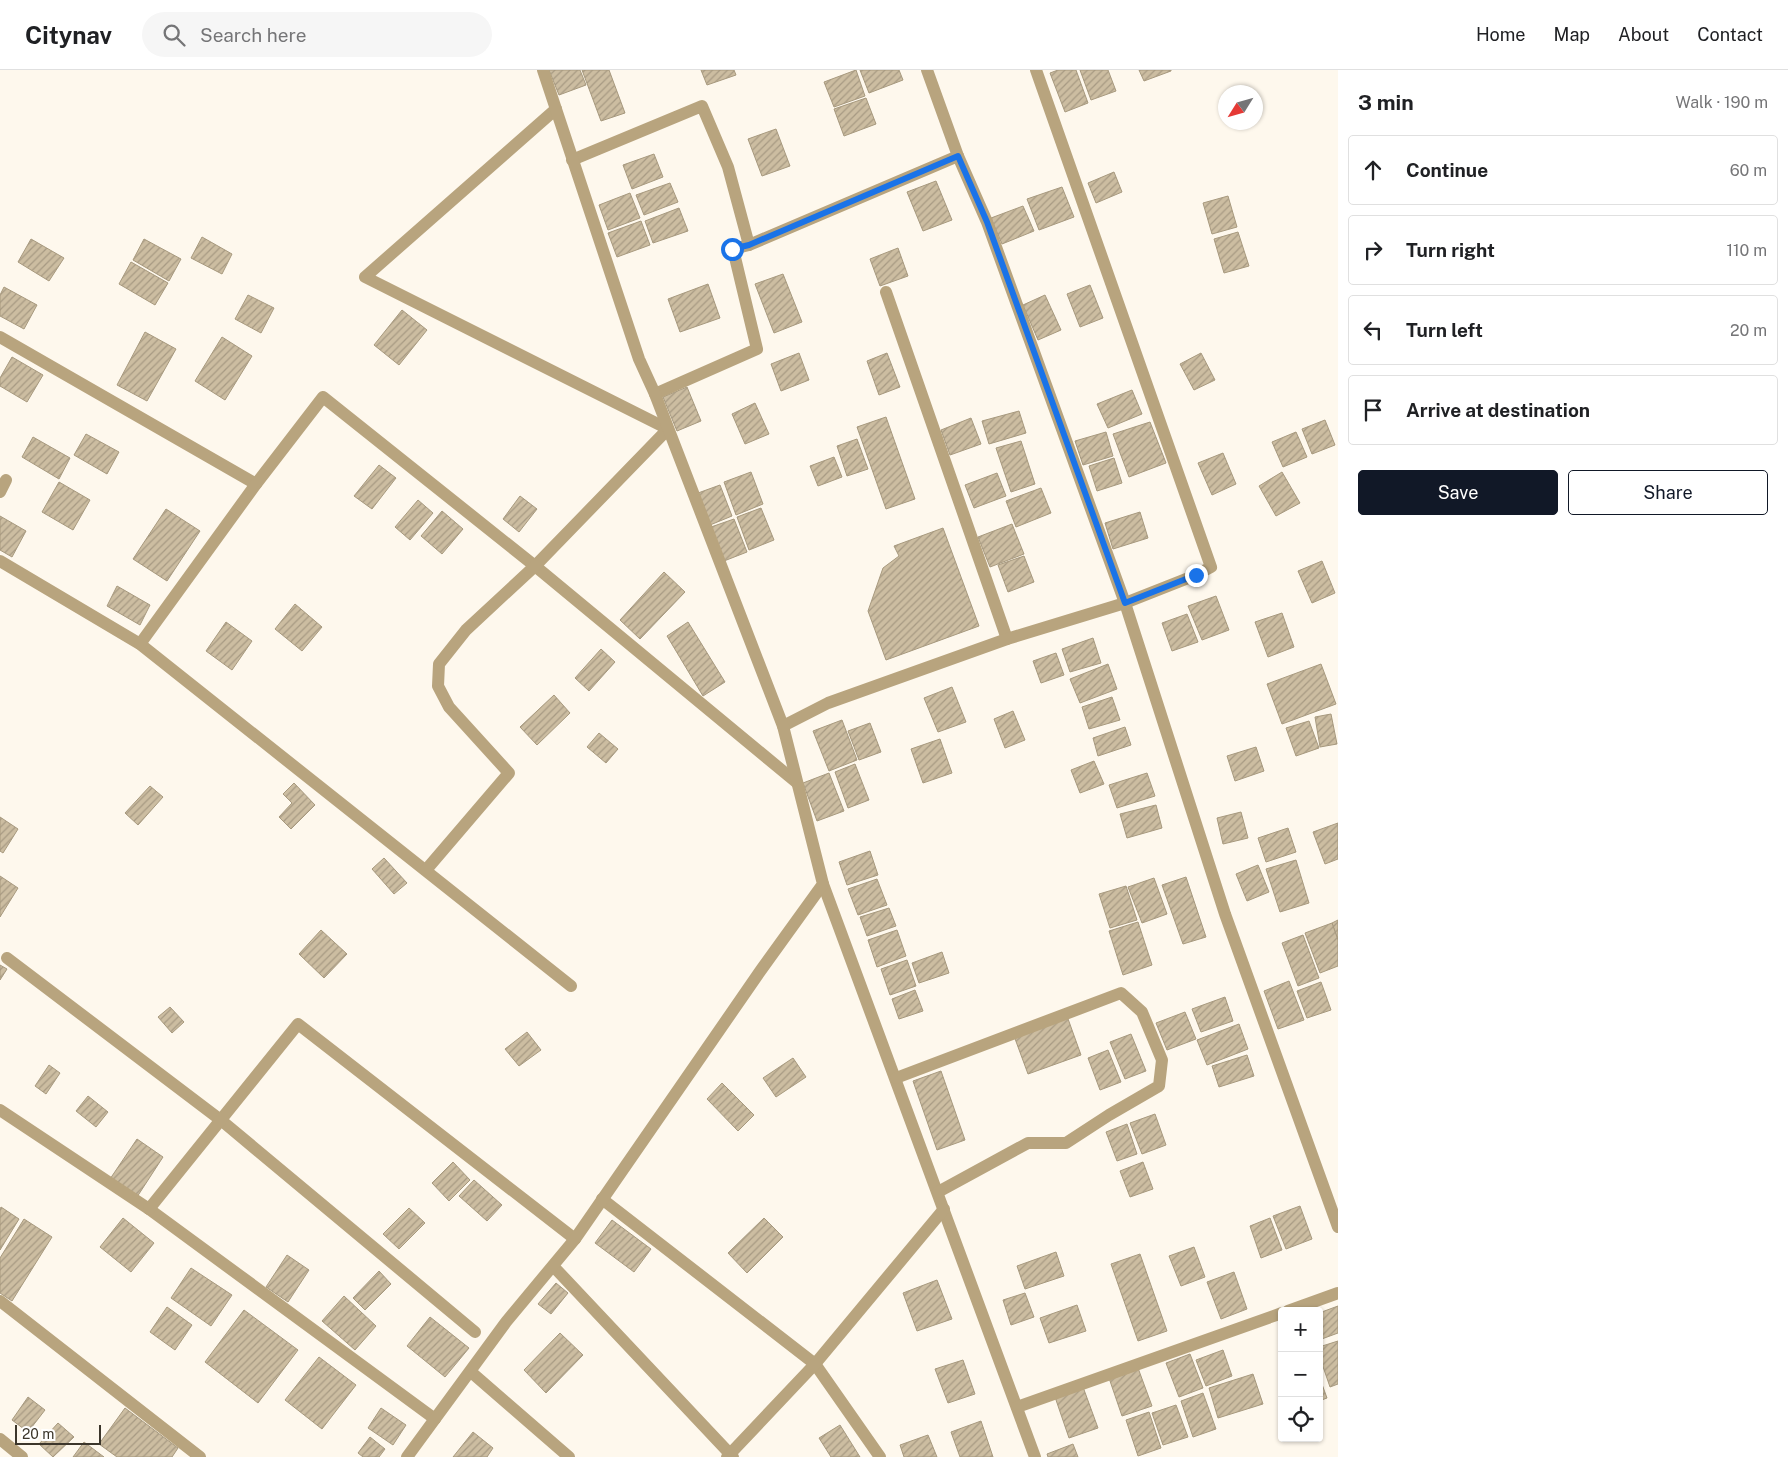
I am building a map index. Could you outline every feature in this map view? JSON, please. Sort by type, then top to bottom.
[{"type":"street","points":[[543,70],[639,358],[655,394],[784,726],[796,782],[823,884],[1035,1457]]},
{"type":"street","points":[[927,70],[958,156],[987,222],[1125,603],[1225,914],[1338,1227]]},
{"type":"street","points":[[784,726],[828,703],[1007,639],[1125,603],[1196,575],[1211,566],[1036,70]]},
{"type":"street","points":[[572,160],[702,106],[728,167],[749,245]]},
{"type":"street","points":[[556,109],[365,277],[668,429]]},
{"type":"street","points":[[655,394],[757,349],[732,249],[749,245],[958,156]]},
{"type":"street","points":[[886,292],[1007,639]]},
{"type":"street","points":[[0,337],[256,484]]},
{"type":"street","points":[[140,644],[256,484],[323,397],[535,566],[796,782]]},
{"type":"street","points":[[426,870],[509,774],[449,707],[438,686],[439,664],[466,630],[535,566],[668,429]]},
{"type":"street","points":[[0,561],[140,644],[571,986]]},
{"type":"street","points":[[407,1457],[506,1322],[574,1239],[823,884]]},
{"type":"street","points":[[7,958],[222,1121],[476,1332]]},
{"type":"street","points":[[896,1078],[1122,993],[1142,1012],[1162,1060],[1158,1086],[1066,1143],[1028,1143],[938,1192]]},
{"type":"street","points":[[149,1209],[222,1121],[298,1024],[574,1239]]},
{"type":"street","points":[[0,1110],[149,1209],[435,1419]]},
{"type":"street","points":[[602,1199],[815,1364],[880,1457]]},
{"type":"street","points":[[553,1266],[730,1456],[815,1364],[944,1209]]},
{"type":"street","points":[[1299,1307],[1338,1293]]},
{"type":"street","points":[[0,1301],[200,1457]]},
{"type":"street","points":[[1017,1406],[1278,1314]]},
{"type":"street","points":[[471,1372],[568,1457]]},
{"type":"street","points":[[0,1439],[22,1457]]},
{"type":"building","points":[[549,70],[580,70],[586,85],[559,95]]},
{"type":"building","points":[[582,70],[609,70],[625,113],[601,121]]},
{"type":"building","points":[[701,70],[734,70],[736,75],[707,85]]},
{"type":"building","points":[[856,70],[865,96],[834,107],[824,82]]},
{"type":"building","points":[[860,70],[899,70],[903,80],[869,93]]},
{"type":"building","points":[[1058,70],[1076,70],[1088,103],[1065,112],[1050,73]]},
{"type":"building","points":[[1080,70],[1108,70],[1116,91],[1091,100]]},
{"type":"building","points":[[1139,70],[1171,70],[1171,71],[1144,81]]},
{"type":"building","points":[[866,98],[876,124],[844,136],[834,109]]},
{"type":"building","points":[[776,129],[790,166],[762,176],[748,139]]},
{"type":"building","points":[[654,154],[663,177],[632,189],[623,165]]},
{"type":"building","points":[[1114,172],[1122,192],[1096,203],[1088,183]]},
{"type":"building","points":[[936,181],[952,220],[923,231],[907,192]]},
{"type":"building","points":[[670,183],[678,202],[644,215],[636,195]]},
{"type":"building","points":[[1062,187],[1074,217],[1039,230],[1027,199]]},
{"type":"building","points":[[630,193],[640,218],[608,230],[599,205]]},
{"type":"building","points":[[1228,196],[1237,227],[1212,234],[1203,203]]},
{"type":"building","points":[[1023,206],[1034,231],[1002,244],[991,218]]},
{"type":"building","points":[[679,208],[688,231],[653,243],[645,221]]},
{"type":"building","points":[[641,221],[650,245],[617,257],[608,233]]},
{"type":"building","points":[[1238,232],[1249,266],[1224,273],[1214,239]]},
{"type":"building","points":[[202,237],[232,254],[222,274],[191,258]]},
{"type":"building","points":[[31,239],[64,258],[49,281],[18,262]]},
{"type":"building","points":[[144,239],[181,259],[169,281],[133,260]]},
{"type":"building","points":[[898,248],[908,276],[880,286],[870,259]]},
{"type":"building","points":[[131,262],[168,283],[155,305],[119,284]]},
{"type":"building","points":[[783,274],[802,322],[774,333],[755,284]]},
{"type":"building","points":[[708,284],[720,318],[680,332],[668,299]]},
{"type":"building","points":[[1090,285],[1103,318],[1080,327],[1067,294]]},
{"type":"building","points":[[4,287],[37,305],[24,329],[0,316],[0,295]]},
{"type":"building","points":[[248,295],[274,308],[261,333],[235,319]]},
{"type":"building","points":[[1045,295],[1061,330],[1038,340],[1023,305]]},
{"type":"building","points":[[402,310],[427,330],[399,365],[374,345]]},
{"type":"building","points":[[145,332],[176,349],[147,401],[117,385]]},
{"type":"building","points":[[222,337],[252,356],[225,400],[195,381]]},
{"type":"building","points":[[799,353],[809,380],[781,391],[771,364]]},
{"type":"building","points":[[887,353],[900,387],[879,395],[867,361]]},
{"type":"building","points":[[1201,353],[1215,380],[1194,390],[1180,364]]},
{"type":"building","points":[[12,357],[43,375],[27,402],[0,386],[0,378]]},
{"type":"building","points":[[687,387],[701,421],[677,431],[663,397]]},
{"type":"building","points":[[1132,390],[1142,414],[1108,428],[1097,404]]},
{"type":"building","points":[[755,403],[769,434],[745,444],[732,414]]},
{"type":"building","points":[[1019,411],[1026,433],[989,444],[982,421]]},
{"type":"building","points":[[886,417],[915,499],[886,509],[857,427]]},
{"type":"building","points":[[971,418],[981,444],[950,455],[941,430]]},
{"type":"building","points":[[1325,420],[1335,445],[1312,454],[1302,429]]},
{"type":"building","points":[[1150,422],[1166,463],[1129,477],[1113,434]]},
{"type":"building","points":[[1106,432],[1113,456],[1083,465],[1075,441]]},
{"type":"building","points":[[1296,432],[1307,457],[1283,467],[1272,442]]},
{"type":"building","points":[[86,434],[119,452],[107,474],[74,455]]},
{"type":"building","points":[[33,437],[70,458],[59,479],[22,457]]},
{"type":"building","points":[[857,439],[868,469],[847,476],[837,446]]},
{"type":"building","points":[[1021,441],[1035,484],[1011,492],[996,448]]},
{"type":"building","points":[[1223,453],[1236,484],[1212,495],[1198,463]]},
{"type":"building","points":[[834,457],[842,477],[818,486],[810,466]]},
{"type":"building","points":[[1114,458],[1122,483],[1097,491],[1089,466]]},
{"type":"building","points":[[379,465],[396,478],[372,509],[354,496]]},
{"type":"building","points":[[751,472],[763,504],[736,515],[724,482]]},
{"type":"building","points":[[1282,472],[1300,503],[1276,516],[1259,486]]},
{"type":"building","points":[[997,473],[1006,496],[974,508],[965,485]]},
{"type":"building","points":[[59,482],[90,500],[73,530],[42,512]]},
{"type":"building","points":[[720,485],[732,516],[710,525],[698,493]]},
{"type":"building","points":[[1041,488],[1051,513],[1016,527],[1006,501]]},
{"type":"building","points":[[520,496],[537,509],[519,532],[503,519]]},
{"type":"building","points":[[418,500],[433,513],[410,540],[395,527]]},
{"type":"building","points":[[761,508],[774,540],[749,550],[737,517]]},
{"type":"building","points":[[166,509],[200,531],[167,581],[133,559]]},
{"type":"building","points":[[442,511],[463,529],[442,554],[421,536]]},
{"type":"building","points":[[1140,512],[1148,538],[1113,549],[1105,523]]},
{"type":"building","points":[[0,516],[26,531],[12,557],[0,550]]},
{"type":"building","points":[[734,519],[747,552],[724,561],[711,527]]},
{"type":"building","points":[[1012,524],[1024,554],[990,567],[978,537]]},
{"type":"building","points":[[943,528],[979,626],[886,660],[868,611],[883,568],[899,556],[894,546]]},
{"type":"building","points":[[1024,556],[1034,582],[1008,592],[998,565]]},
{"type":"building","points":[[1322,561],[1335,593],[1312,603],[1298,571]]},
{"type":"building","points":[[664,572],[685,592],[640,639],[620,620]]},
{"type":"building","points":[[117,586],[150,605],[140,625],[107,606]]},
{"type":"building","points":[[1216,596],[1229,630],[1202,640],[1188,606]]},
{"type":"building","points":[[295,604],[322,627],[302,651],[275,629]]},
{"type":"building","points":[[1282,613],[1294,647],[1268,657],[1255,622]]},
{"type":"building","points":[[1187,614],[1198,642],[1172,651],[1162,623]]},
{"type":"building","points":[[226,622],[252,641],[232,670],[206,651]]},
{"type":"building","points":[[688,622],[725,682],[703,696],[667,636]]},
{"type":"building","points":[[1093,638],[1101,663],[1070,672],[1062,649]]},
{"type":"building","points":[[601,649],[615,662],[589,691],[575,678]]},
{"type":"building","points":[[1056,653],[1064,675],[1041,683],[1033,661]]},
{"type":"building","points":[[1108,664],[1117,689],[1080,703],[1070,679]]},
{"type":"building","points":[[1321,664],[1336,704],[1282,724],[1267,684]]},
{"type":"building","points":[[952,687],[966,722],[938,732],[924,698]]},
{"type":"building","points":[[554,695],[570,713],[537,745],[520,727]]},
{"type":"building","points":[[1112,697],[1120,720],[1089,729],[1082,707]]},
{"type":"building","points":[[1013,711],[1025,740],[1005,748],[994,719]]},
{"type":"building","points":[[1331,714],[1337,744],[1320,747],[1315,717]]},
{"type":"building","points":[[842,720],[857,760],[829,771],[813,731]]},
{"type":"building","points":[[1309,721],[1319,748],[1296,756],[1286,728]]},
{"type":"building","points":[[870,723],[881,752],[859,760],[848,731]]},
{"type":"building","points":[[1125,727],[1131,745],[1098,756],[1093,738]]},
{"type":"building","points":[[599,733],[618,749],[606,763],[587,747]]},
{"type":"building","points":[[940,739],[952,773],[923,783],[911,749]]},
{"type":"building","points":[[1256,747],[1264,771],[1235,781],[1227,756]]},
{"type":"building","points":[[1094,761],[1104,784],[1080,793],[1071,770]]},
{"type":"building","points":[[855,764],[869,800],[848,808],[835,772]]},
{"type":"building","points":[[829,773],[844,811],[817,821],[803,783]]},
{"type":"building","points":[[1147,773],[1155,796],[1117,808],[1109,785]]},
{"type":"building","points":[[294,783],[315,805],[291,829],[279,817],[292,803],[283,794]]},
{"type":"building","points":[[150,786],[163,797],[138,825],[125,813]]},
{"type":"building","points":[[1156,805],[1162,828],[1127,838],[1120,814]]},
{"type":"building","points":[[1241,812],[1248,838],[1223,844],[1217,818]]},
{"type":"building","points":[[0,817],[18,829],[3,853],[0,851]]},
{"type":"building","points":[[1338,823],[1338,859],[1325,864],[1313,832]]},
{"type":"building","points":[[1288,828],[1296,852],[1266,862],[1258,838]]},
{"type":"building","points":[[870,851],[878,875],[847,885],[839,862]]},
{"type":"building","points":[[384,858],[407,883],[394,894],[372,869]]},
{"type":"building","points":[[1296,860],[1309,903],[1280,912],[1266,869]]},
{"type":"building","points":[[1258,865],[1269,892],[1247,901],[1236,874]]},
{"type":"building","points":[[0,876],[18,888],[0,917]]},
{"type":"building","points":[[1186,877],[1206,937],[1183,944],[1162,885]]},
{"type":"building","points":[[1154,878],[1167,914],[1142,923],[1128,887]]},
{"type":"building","points":[[877,879],[887,905],[858,915],[848,889]]},
{"type":"building","points":[[1126,886],[1137,920],[1110,928],[1099,894]]},
{"type":"building","points":[[889,908],[896,926],[867,936],[860,917]]},
{"type":"building","points":[[1338,920],[1338,940],[1332,923]]},
{"type":"building","points":[[1138,922],[1152,965],[1123,975],[1109,931]]},
{"type":"building","points":[[1332,923],[1338,940],[1338,966],[1320,973],[1305,933]]},
{"type":"building","points":[[321,930],[347,954],[324,978],[299,954]]},
{"type":"building","points":[[897,930],[906,956],[877,967],[868,940]]},
{"type":"building","points":[[1303,935],[1319,978],[1298,986],[1282,943]]},
{"type":"building","points":[[942,952],[949,973],[919,983],[912,963]]},
{"type":"building","points":[[907,960],[916,986],[890,995],[881,969]]},
{"type":"building","points":[[0,965],[7,969],[0,980]]},
{"type":"building","points":[[1289,981],[1304,1020],[1278,1029],[1264,991]]},
{"type":"building","points":[[1321,982],[1331,1010],[1307,1018],[1297,991]]},
{"type":"building","points":[[915,990],[923,1011],[899,1019],[892,999]]},
{"type":"building","points":[[1225,997],[1233,1021],[1201,1032],[1192,1009]]},
{"type":"building","points":[[170,1007],[184,1022],[172,1033],[158,1017]]},
{"type":"building","points":[[1185,1012],[1196,1039],[1167,1050],[1156,1023]]},
{"type":"building","points":[[1067,1016],[1081,1055],[1028,1074],[1014,1036]]},
{"type":"building","points":[[1239,1024],[1248,1049],[1207,1065],[1197,1040]]},
{"type":"building","points":[[527,1032],[541,1050],[519,1066],[505,1049]]},
{"type":"building","points":[[1131,1034],[1146,1071],[1125,1079],[1110,1042]]},
{"type":"building","points":[[1108,1050],[1121,1082],[1100,1090],[1088,1058]]},
{"type":"building","points":[[1247,1055],[1254,1076],[1219,1087],[1212,1066]]},
{"type":"building","points":[[793,1058],[806,1077],[776,1097],[763,1078]]},
{"type":"building","points":[[49,1065],[60,1073],[46,1094],[35,1086]]},
{"type":"building","points":[[941,1071],[965,1140],[937,1150],[913,1081]]},
{"type":"building","points":[[722,1083],[754,1115],[738,1131],[707,1099]]},
{"type":"building","points":[[88,1096],[108,1112],[96,1127],[76,1111]]},
{"type":"building","points":[[1155,1114],[1166,1145],[1142,1154],[1130,1123]]},
{"type":"building","points":[[1127,1124],[1137,1154],[1117,1161],[1106,1132]]},
{"type":"building","points":[[137,1139],[163,1157],[137,1197],[110,1179]]},
{"type":"building","points":[[453,1162],[470,1180],[449,1201],[432,1183]]},
{"type":"building","points":[[1143,1162],[1153,1189],[1130,1197],[1120,1171]]},
{"type":"building","points":[[474,1180],[502,1205],[487,1221],[459,1196]]},
{"type":"building","points":[[1300,1206],[1312,1239],[1286,1249],[1273,1216]]},
{"type":"building","points":[[1,1207],[19,1219],[0,1250],[0,1209]]},
{"type":"building","points":[[409,1208],[425,1223],[399,1249],[383,1234]]},
{"type":"building","points":[[123,1218],[154,1243],[131,1272],[100,1247]]},
{"type":"building","points":[[764,1218],[783,1237],[747,1273],[728,1253]]},
{"type":"building","points":[[1270,1218],[1282,1250],[1261,1258],[1250,1226]]},
{"type":"building","points":[[24,1219],[52,1237],[12,1301],[0,1293],[0,1258]]},
{"type":"building","points":[[612,1220],[651,1249],[634,1272],[595,1243]]},
{"type":"building","points":[[1194,1247],[1205,1277],[1181,1286],[1169,1256]]},
{"type":"building","points":[[1056,1252],[1064,1276],[1025,1289],[1017,1266]]},
{"type":"building","points":[[1140,1254],[1167,1331],[1138,1341],[1111,1264]]},
{"type":"building","points":[[287,1255],[309,1270],[288,1302],[266,1287]]},
{"type":"building","points":[[191,1268],[232,1295],[211,1326],[171,1298]]},
{"type":"building","points":[[379,1271],[391,1284],[365,1310],[353,1298]]},
{"type":"building","points":[[1234,1272],[1247,1309],[1221,1319],[1207,1282]]},
{"type":"building","points":[[937,1280],[952,1319],[917,1331],[903,1293]]},
{"type":"building","points":[[556,1283],[568,1293],[551,1314],[538,1304]]},
{"type":"building","points":[[1025,1293],[1034,1317],[1011,1325],[1003,1300]]},
{"type":"building","points":[[344,1296],[376,1326],[355,1350],[322,1321]]},
{"type":"building","points":[[1077,1305],[1086,1331],[1049,1343],[1040,1318]]},
{"type":"building","points":[[1338,1306],[1338,1333],[1323,1339],[1323,1312]]},
{"type":"building","points":[[167,1307],[192,1325],[175,1350],[150,1332]]},
{"type":"building","points":[[244,1310],[298,1350],[258,1403],[205,1362]]},
{"type":"building","points":[[430,1317],[469,1348],[445,1377],[407,1346]]},
{"type":"building","points":[[560,1333],[583,1355],[546,1393],[524,1370]]},
{"type":"building","points":[[1338,1341],[1338,1384],[1330,1387],[1323,1367],[1323,1346]]},
{"type":"building","points":[[1223,1350],[1232,1376],[1206,1386],[1196,1360]]},
{"type":"building","points":[[1190,1354],[1203,1388],[1179,1397],[1166,1363]]},
{"type":"building","points":[[319,1357],[356,1385],[322,1429],[285,1400]]},
{"type":"building","points":[[963,1360],[975,1394],[948,1403],[935,1369]]},
{"type":"building","points":[[1138,1368],[1152,1406],[1122,1416],[1109,1378]]},
{"type":"building","points":[[1253,1374],[1263,1404],[1218,1418],[1209,1388]]},
{"type":"building","points":[[1083,1387],[1098,1428],[1069,1438],[1055,1397]]},
{"type":"building","points":[[1323,1387],[1327,1398],[1323,1400]]},
{"type":"building","points":[[1203,1393],[1216,1429],[1193,1437],[1181,1401]]},
{"type":"building","points":[[28,1397],[45,1410],[28,1432],[12,1420]]},
{"type":"building","points":[[1176,1405],[1188,1437],[1163,1445],[1152,1413]]},
{"type":"building","points":[[125,1408],[178,1448],[172,1457],[117,1457],[99,1444]]},
{"type":"building","points":[[381,1408],[406,1425],[393,1445],[368,1428]]},
{"type":"building","points":[[1149,1412],[1161,1448],[1138,1456],[1126,1420]]},
{"type":"building","points":[[981,1421],[993,1457],[960,1457],[951,1432]]},
{"type":"building","points":[[58,1423],[74,1437],[53,1457],[39,1444]]},
{"type":"building","points":[[840,1425],[860,1457],[831,1457],[819,1438]]},
{"type":"building","points":[[473,1432],[493,1448],[487,1457],[453,1457]]},
{"type":"building","points":[[928,1435],[937,1457],[904,1457],[900,1445]]},
{"type":"building","points":[[370,1437],[385,1449],[379,1457],[363,1457],[358,1453]]},
{"type":"building","points":[[84,1442],[104,1457],[73,1457]]},
{"type":"building","points":[[1073,1444],[1078,1457],[1048,1457],[1047,1454]]},
{"type":"route","points":[[732,249],[749,245],[958,156],[987,222],[1125,603],[1196,575]]}]
